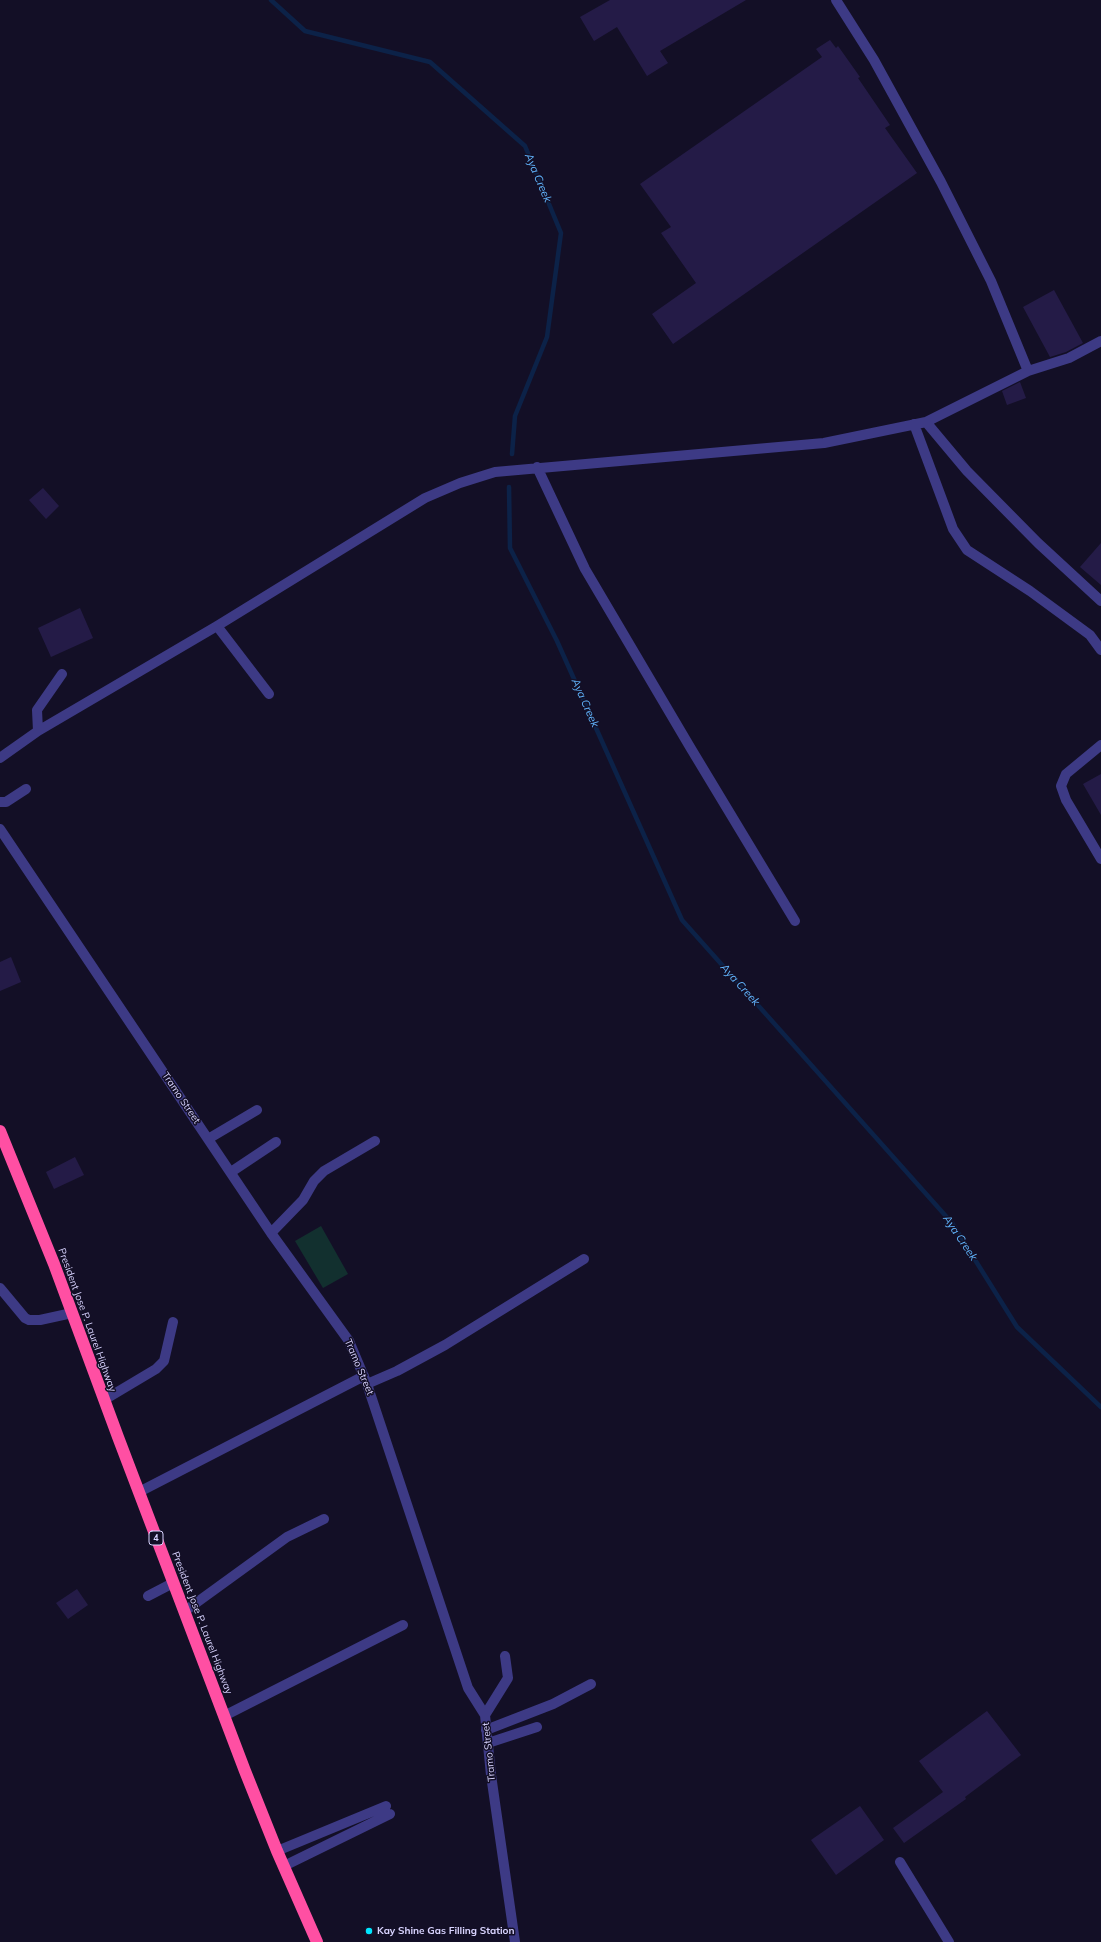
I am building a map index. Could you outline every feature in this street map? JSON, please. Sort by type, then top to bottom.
[{"type":"highway","name":"President Jose P. Laurel Highway","points":[[0,1131],[54,1264],[224,1716],[277,1851],[317,1942]]},
{"type":"street","points":[[836,0],[874,60],[941,182],[992,281],[1028,372]]},
{"type":"street","points":[[0,758],[38,731],[217,626],[425,498],[460,483],[495,472],[537,467],[824,443],[926,422],[1028,372],[1069,358],[1101,341]]},
{"type":"street","points":[[926,422],[967,471],[1038,543],[1101,601]]},
{"type":"street","points":[[914,424],[953,529],[967,550],[1030,591],[1090,635],[1101,650]]},
{"type":"street","points":[[537,467],[586,569],[690,747],[795,921]]},
{"type":"street","points":[[217,626],[269,694]]},
{"type":"street","points":[[38,731],[37,710],[62,674]]},
{"type":"street","points":[[1101,745],[1066,774],[1061,786],[1066,800],[1101,858]]},
{"type":"street","points":[[0,802],[6,802],[26,789]]},
{"type":"street","name":"Tramo Street","points":[[0,829],[271,1233],[349,1341],[366,1380],[468,1688],[485,1715],[515,1942]]},
{"type":"street","points":[[208,1139],[257,1110]]},
{"type":"street","points":[[271,1233],[303,1200],[314,1181],[324,1171],[375,1141]]},
{"type":"street","points":[[231,1172],[276,1142]]},
{"type":"street","points":[[139,1492],[366,1380],[397,1371],[445,1345],[584,1259]]},
{"type":"street","points":[[0,1288],[25,1318],[29,1320],[40,1320],[72,1313]]},
{"type":"street","points":[[104,1400],[156,1369],[164,1361],[173,1322]]},
{"type":"street","points":[[184,1611],[287,1537],[324,1519]]},
{"type":"street","points":[[148,1596],[173,1583]]},
{"type":"street","points":[[224,1716],[403,1625]]},
{"type":"street","points":[[485,1715],[508,1678],[505,1656]]},
{"type":"street","points":[[486,1730],[553,1704],[591,1684]]},
{"type":"street","points":[[488,1743],[537,1727]]},
{"type":"street","points":[[277,1851],[388,1810],[284,1866]]},
{"type":"street","points":[[900,1862],[949,1942]]},
{"type":"green space","points":[[321,1226],[348,1274],[323,1288],[295,1241]]},
{"type":"building","points":[[610,0],[746,0],[660,51],[668,63],[647,76],[617,27],[594,41],[580,17]]},
{"type":"building","points":[[830,40],[836,48],[838,46],[860,77],[858,78],[890,125],[885,128],[917,173],[673,344],[652,314],[696,283],[661,233],[671,227],[640,184],[822,57],[816,49]]},
{"type":"building","points":[[1054,290],[1083,343],[1066,352],[1050,357],[1023,307]]},
{"type":"building","points":[[1020,382],[1026,398],[1007,405],[1002,391]]},
{"type":"building","points":[[43,488],[59,506],[46,519],[29,500]]},
{"type":"building","points":[[1101,543],[1101,585],[1080,567]]},
{"type":"building","points":[[80,608],[93,638],[51,657],[38,628]]},
{"type":"building","points":[[1101,774],[1101,815],[1083,784]]},
{"type":"building","points":[[11,957],[21,982],[0,991],[0,962]]},
{"type":"building","points":[[75,1157],[84,1175],[54,1189],[46,1172]]},
{"type":"building","points":[[77,1589],[88,1605],[68,1619],[56,1603]]},
{"type":"building","points":[[987,1711],[1021,1755],[965,1797],[966,1799],[904,1843],[893,1828],[943,1792],[919,1761]]},
{"type":"building","points":[[860,1806],[884,1840],[836,1875],[811,1840]]},
{"type":"waterway","name":"Aya Creek","points":[[271,0],[305,31],[430,62],[525,146],[561,233],[547,337],[515,416],[512,454]]},
{"type":"waterway","name":"Aya Creek","points":[[509,487],[510,548],[557,641],[682,920],[952,1223],[1017,1327],[1101,1407]]},
{"type":"place","name":"Kay Shine Gas Filling Station","points":[[369,1931]]}]
